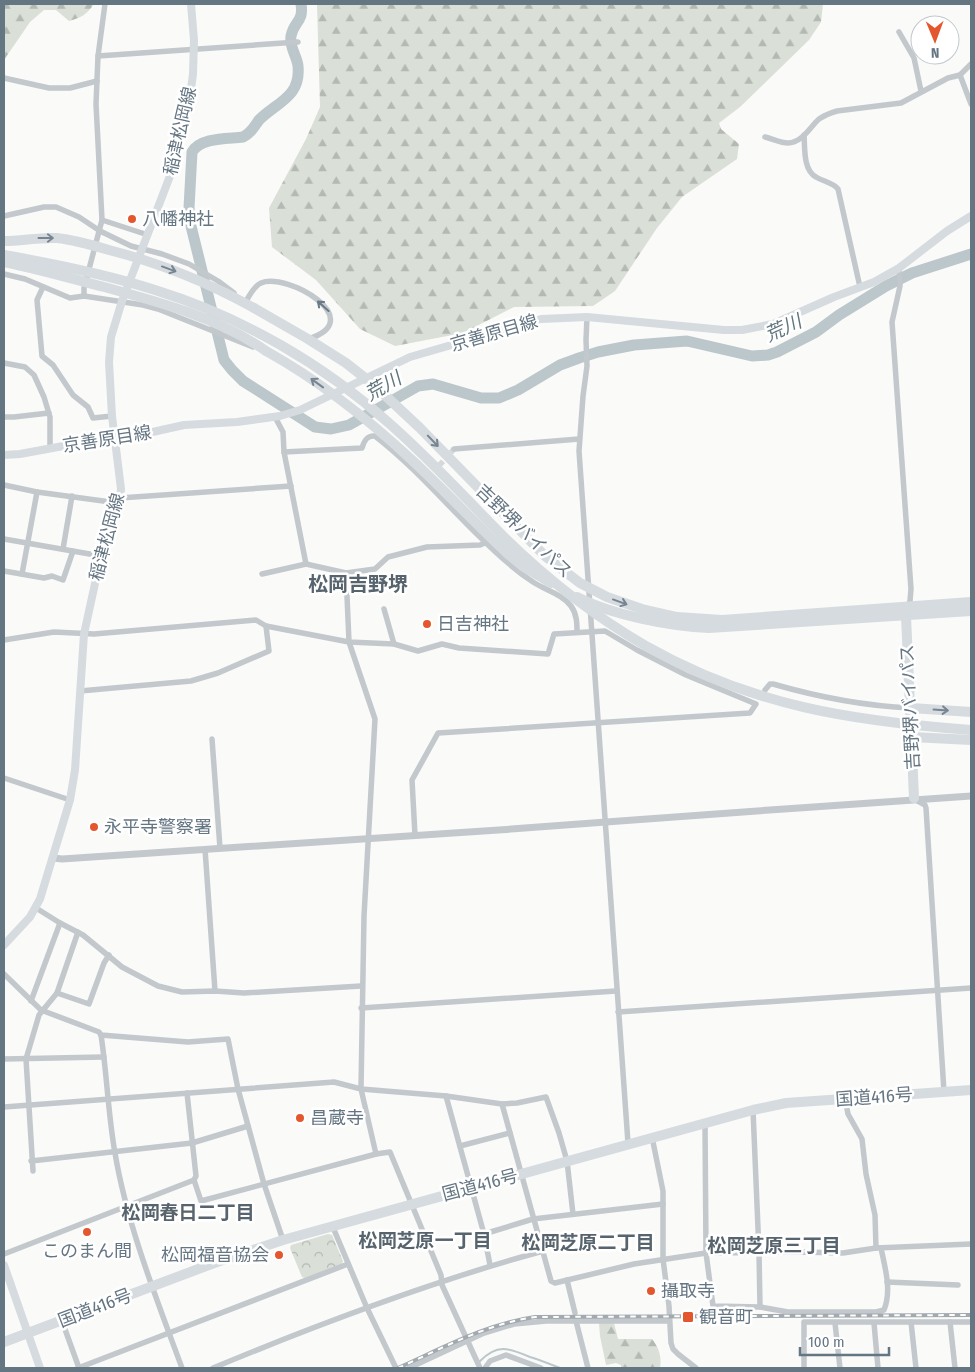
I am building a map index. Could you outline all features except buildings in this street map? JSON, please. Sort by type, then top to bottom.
[{"type":"highway","name":"吉野堺バイパス","points":[[4,241],[51,238],[89,244],[217,285],[346,363],[398,407],[537,549],[571,577],[590,589],[616,601],[677,617],[708,619],[971,610]]},
{"type":"highway","points":[[4,255],[77,275]]},
{"type":"highway","points":[[4,262],[156,290],[203,307],[272,340],[323,371],[388,422],[433,464],[506,539],[544,574],[590,610],[647,646],[714,679],[782,703],[854,718],[971,730]]},
{"type":"highway","name":"吉野堺バイパス","points":[[77,275],[144,298],[228,334],[243,336],[297,369],[357,412],[415,462],[508,554],[539,576],[590,603],[660,622],[709,628],[907,612],[971,602]]},
{"type":"highway","name":"吉野堺バイパス","points":[[907,612],[914,798]]},
{"type":"highway","points":[[911,708],[971,712]]},
{"type":"highway","points":[[912,737],[971,740]]},
{"type":"highway","name":"国道416号","points":[[4,1342],[283,1240],[752,1110],[786,1104],[971,1090]]},
{"type":"main road","name":"稲津松岡線","points":[[4,945],[36,908],[70,800],[75,770],[84,634],[101,556],[119,501],[120,474],[112,416],[110,346],[122,301],[170,176],[189,104],[193,74],[191,4]]},
{"type":"main road","name":"京善原目線","points":[[4,455],[130,437],[184,424],[237,422],[275,417],[300,410],[406,359],[541,319],[587,317],[706,329],[742,330],[773,324],[900,271],[947,231],[971,216]]},
{"type":"main road","points":[[4,1265],[40,1368]]},
{"type":"street","points":[[84,296],[84,288],[102,220],[96,104],[98,56],[105,4]]},
{"type":"street","points":[[899,32],[914,58],[921,91]]},
{"type":"street","points":[[98,56],[298,42]]},
{"type":"street","points":[[766,137],[787,144],[799,140],[827,114],[901,103],[948,78],[960,75],[971,64]]},
{"type":"street","points":[[960,75],[971,104]]},
{"type":"street","points":[[4,78],[49,88],[70,88],[97,81]]},
{"type":"street","points":[[804,135],[807,166],[810,171],[816,177],[827,181],[838,189],[860,287]]},
{"type":"street","points":[[4,216],[44,206],[56,207],[79,217],[100,231],[131,246],[162,254],[189,264],[217,285],[246,301],[265,315]]},
{"type":"street","points":[[102,220],[148,235]]},
{"type":"street","points":[[900,271],[900,286],[892,322],[911,589],[907,612]]},
{"type":"street","points":[[4,274],[25,279],[70,298],[84,296],[122,301],[158,309],[211,330],[228,334]]},
{"type":"street","points":[[246,301],[257,286],[264,282],[292,285],[326,306],[330,315],[330,322],[321,334],[308,339]]},
{"type":"street","points":[[43,287],[37,300],[42,356],[53,365],[73,395],[88,407],[93,418],[112,416]]},
{"type":"street","points":[[587,317],[587,366],[579,439],[604,822],[628,1144]]},
{"type":"street","points":[[4,363],[25,367],[34,375],[49,413],[50,448]]},
{"type":"street","points":[[4,417],[49,413]]},
{"type":"street","points":[[275,417],[283,432],[284,452],[306,564]]},
{"type":"street","points":[[284,452],[362,448],[367,437],[375,436],[427,479],[485,543],[532,582],[564,599],[575,613],[577,632]]},
{"type":"street","points":[[454,449],[579,439]]},
{"type":"street","points":[[4,485],[37,492],[119,501],[291,486]]},
{"type":"street","points":[[22,574],[37,492]]},
{"type":"street","points":[[63,549],[72,496]]},
{"type":"street","points":[[4,539],[101,556]]},
{"type":"street","points":[[262,574],[306,564],[346,573],[375,569],[388,557],[427,547],[480,545],[485,543]]},
{"type":"street","points":[[4,571],[44,578],[52,576],[63,580],[73,551]]},
{"type":"street","points":[[346,573],[348,642],[375,719],[361,986],[361,1089],[376,1154]]},
{"type":"street","points":[[384,609],[394,644]]},
{"type":"street","points":[[4,640],[54,632],[84,634],[256,620],[266,626],[348,642],[394,644],[418,651],[442,644],[460,648],[548,654],[554,634],[606,631],[637,650],[686,675],[758,702],[750,713],[438,733],[412,780],[415,835]]},
{"type":"street","points":[[80,691],[190,681],[218,673],[269,651],[266,626]]},
{"type":"street","points":[[765,690],[770,684],[773,684],[865,704],[911,708]]},
{"type":"street","points":[[212,739],[220,848]]},
{"type":"street","points":[[4,778],[70,800]]},
{"type":"street","points":[[53,858],[205,850],[914,798],[971,796]]},
{"type":"street","points":[[914,798],[924,804],[926,808],[944,1092]]},
{"type":"street","points":[[205,850],[215,991]]},
{"type":"street","points":[[36,908],[83,935],[122,967],[158,986],[182,992],[215,991],[244,993],[361,986]]},
{"type":"street","points":[[31,1002],[60,923]]},
{"type":"street","points":[[33,1171],[26,1059],[41,1010],[56,993],[78,932]]},
{"type":"street","points":[[56,993],[89,1004],[104,963],[109,955]]},
{"type":"street","points":[[4,974],[41,1010],[99,1032],[101,1035],[188,1042],[228,1039],[248,1126],[264,1184],[283,1240]]},
{"type":"street","points":[[618,1012],[971,988]]},
{"type":"street","points":[[361,1008],[616,991]]},
{"type":"street","points":[[101,1035],[114,1151],[126,1206],[182,1368]]},
{"type":"street","points":[[4,1059],[104,1057]]},
{"type":"street","points":[[4,1107],[334,1082],[361,1089],[446,1096],[502,1104],[546,1097],[559,1133],[566,1161],[573,1214]]},
{"type":"street","points":[[187,1093],[196,1176],[194,1180],[200,1201],[376,1154],[390,1152],[441,1280],[480,1368]]},
{"type":"street","points":[[446,1096],[484,1234],[490,1265]]},
{"type":"street","points":[[705,1123],[706,1253],[713,1306],[760,1307],[788,1312],[876,1312],[884,1310],[888,1301],[887,1282],[878,1248],[875,1215],[866,1174],[862,1140],[848,1114],[845,1099]]},
{"type":"street","points":[[502,1104],[533,1219],[552,1280],[555,1283],[634,1264],[706,1253],[843,1253],[878,1248],[971,1244]]},
{"type":"street","points":[[752,1110],[760,1252],[760,1307]]},
{"type":"street","points":[[31,1161],[192,1143],[248,1126]]},
{"type":"street","points":[[460,1146],[510,1133]]},
{"type":"street","points":[[652,1137],[663,1191],[662,1259],[671,1343],[673,1349],[696,1368]]},
{"type":"street","points":[[4,1254],[194,1180]]},
{"type":"street","points":[[484,1234],[533,1219],[663,1204]]},
{"type":"street","points":[[332,1225],[367,1308],[396,1368]]},
{"type":"street","points":[[213,1368],[441,1280],[543,1251]]},
{"type":"street","points":[[62,1321],[79,1368],[348,1264]]},
{"type":"street","points":[[567,1280],[575,1313]]},
{"type":"street","points":[[887,1282],[958,1286]]},
{"type":"street","points":[[410,1368],[491,1331],[514,1324],[576,1320],[670,1321]]},
{"type":"street","points":[[576,1320],[588,1368]]},
{"type":"street","points":[[804,1368],[804,1322],[971,1322]]},
{"type":"street","points":[[911,1322],[916,1368]]},
{"type":"street","points":[[950,1322],[955,1368]]},
{"type":"street","points":[[835,1323],[840,1368]]},
{"type":"street","points":[[874,1323],[878,1368]]},
{"type":"street","points":[[485,1368],[490,1360],[506,1354],[541,1368]]},
{"type":"green space","points":[[4,4],[94,4],[83,15],[69,21],[56,10],[44,10],[30,22],[4,60]]},
{"type":"green space","points":[[317,4],[823,4],[821,22],[809,40],[740,107],[719,123],[721,129],[739,144],[737,159],[682,197],[657,228],[615,291],[593,306],[514,307],[463,333],[395,346],[360,329],[316,280],[272,247],[269,208],[306,139],[320,107]]},
{"type":"green space","points":[[328,1234],[332,1235],[343,1261],[342,1264],[305,1278],[302,1277],[290,1248],[291,1245]]},
{"type":"green space","points":[[599,1323],[614,1323],[618,1339],[652,1339],[661,1360],[660,1368],[621,1368],[621,1365],[616,1363],[606,1365]]},
{"type":"waterway","name":"荒川","points":[[301,4],[300,18],[291,36],[292,48],[298,66],[296,85],[286,98],[259,120],[252,130],[243,137],[208,141],[196,147],[192,152],[189,208],[190,222],[224,360],[243,381],[315,427],[331,429],[349,425],[418,386],[433,384],[481,398],[499,398],[518,390],[560,365],[598,352],[634,345],[687,341],[752,356],[768,355],[816,332],[839,315],[886,286],[912,273],[971,254]]},
{"type":"waterway","points":[[479,1362],[492,1352],[503,1349],[516,1351],[560,1368]]},
{"type":"tunnel","points":[[428,478],[454,449]]},
{"type":"railway","points":[[398,1368],[482,1331],[517,1320],[535,1317],[971,1315]]},
{"type":"place","name":"八幡神社","points":[[132,219]]},
{"type":"place","name":"日吉神社","points":[[427,624]]},
{"type":"place","name":"永平寺警察署","points":[[94,827]]},
{"type":"place","name":"昌蔵寺","points":[[300,1118]]},
{"type":"place","name":"このまん間","points":[[87,1232]]},
{"type":"place","name":"松岡福音協会","points":[[279,1255]]},
{"type":"place","name":"攝取寺","points":[[651,1291]]},
{"type":"place","name":"観音町","points":[[688,1317]]},
{"type":"district","name":"松岡吉野堺","points":[[358,584]]},
{"type":"district","name":"松岡春日二丁目","points":[[188,1212]]},
{"type":"district","name":"松岡芝原一丁目","points":[[425,1240]]},
{"type":"district","name":"松岡芝原二丁目","points":[[588,1242]]},
{"type":"district","name":"松岡芝原三丁目","points":[[774,1245]]}]
